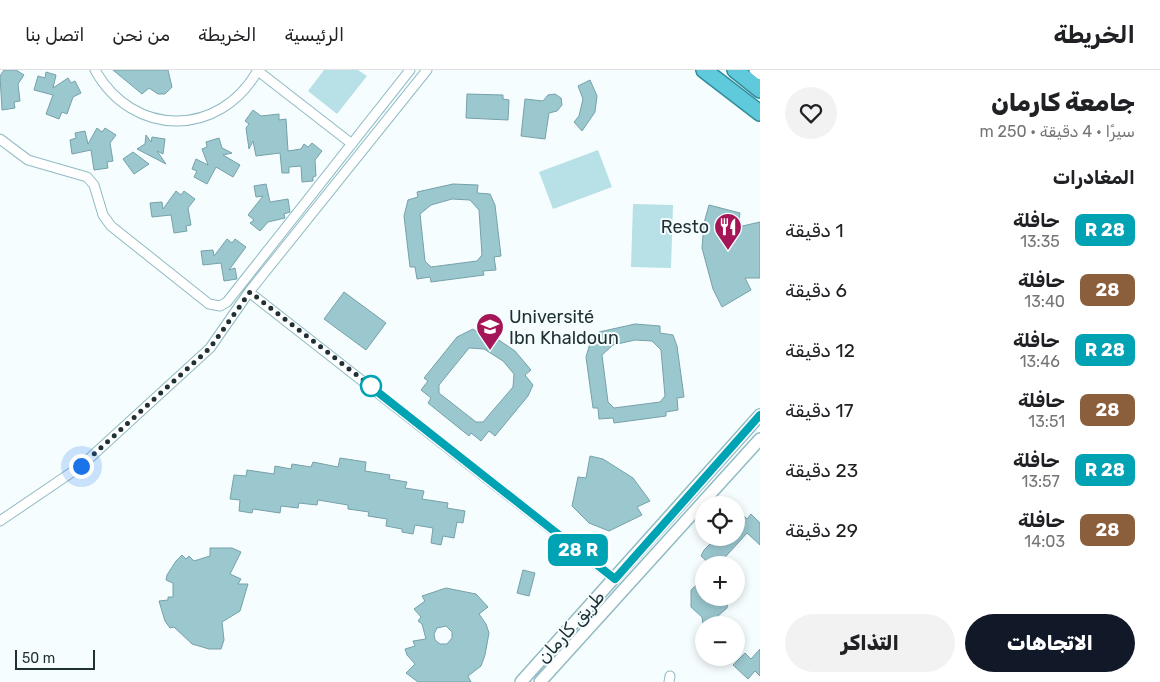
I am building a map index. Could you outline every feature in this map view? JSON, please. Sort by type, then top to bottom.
[{"type":"highway","points":[[704,70],[760,112]]},
{"type":"highway","points":[[735,70],[760,90]]},
{"type":"street","points":[[95,70],[104,86],[129,108],[144,116],[178,122],[194,120],[224,108],[237,98],[258,71],[352,144]]},
{"type":"street","points":[[0,139],[28,160],[87,177],[94,185],[103,215],[111,226],[209,304],[216,306],[227,302],[410,70]]},
{"type":"street","points":[[0,521],[81,466],[203,354],[427,70]]},
{"type":"street","points":[[754,70],[760,75]]},
{"type":"street","points":[[250,292],[615,579]]},
{"type":"street","name":"طريق كارمان","points":[[521,682],[760,415]]},
{"type":"street","name":"طريق كارمان","points":[[540,682],[760,439]]},
{"type":"shaded area","points":[[324,70],[358,70],[367,76],[337,114],[308,91]]},
{"type":"shaded area","points":[[598,150],[612,187],[553,209],[539,172]]},
{"type":"shaded area","points":[[633,204],[673,205],[671,268],[631,267]]},
{"type":"building","points":[[4,70],[16,70],[24,75],[18,84],[20,101],[14,102],[15,108],[2,110],[0,76]]},
{"type":"building","points":[[113,70],[168,70],[172,87],[165,94],[158,94],[149,88],[142,94]]},
{"type":"building","points":[[46,72],[56,75],[53,88],[68,78],[71,83],[75,81],[81,93],[73,97],[67,114],[62,112],[59,119],[46,114],[53,95],[34,90],[38,76],[45,78]]},
{"type":"building","points":[[590,80],[597,96],[595,112],[582,131],[574,122],[579,116],[583,99],[578,86]]},
{"type":"building","points":[[467,94],[503,95],[503,99],[509,100],[508,120],[466,118]]},
{"type":"building","points":[[555,94],[561,98],[562,105],[557,111],[549,113],[545,139],[521,136],[525,99],[543,101],[548,95]]},
{"type":"building","points":[[253,110],[261,116],[279,114],[279,120],[286,119],[288,151],[301,149],[304,144],[308,147],[312,143],[322,151],[315,160],[316,176],[313,177],[313,181],[302,182],[301,166],[289,167],[289,173],[282,173],[280,153],[256,156],[253,141],[249,149],[246,128],[249,124],[245,121]]},
{"type":"building","points":[[97,128],[102,132],[105,128],[116,135],[110,143],[113,161],[107,162],[108,168],[94,170],[91,150],[72,154],[70,140],[76,138],[75,133],[85,131],[88,144]]},
{"type":"building","points":[[146,135],[151,142],[152,137],[165,139],[163,154],[157,151],[166,164],[137,149],[145,144]]},
{"type":"building","points":[[219,138],[222,148],[232,153],[223,155],[240,165],[233,177],[216,167],[207,184],[194,177],[197,171],[192,169],[196,159],[208,165],[202,149],[207,147],[206,142]]},
{"type":"building","points":[[133,152],[149,164],[134,174],[123,159]]},
{"type":"building","points":[[266,184],[270,202],[288,199],[290,212],[284,214],[285,218],[268,222],[260,231],[250,223],[254,220],[248,215],[263,196],[256,197],[254,186]]},
{"type":"building","points":[[453,184],[478,185],[477,193],[490,194],[495,205],[501,256],[494,257],[496,270],[483,271],[484,275],[431,282],[430,277],[417,279],[415,267],[410,267],[404,216],[408,200],[418,197],[417,192]],"holes":[[[452,199],[470,200],[479,210],[482,255],[477,261],[431,267],[425,261],[420,214],[431,205]]]},
{"type":"building","points":[[176,191],[181,195],[184,191],[195,199],[188,208],[191,225],[186,226],[187,231],[174,233],[171,215],[152,217],[150,203],[162,202],[163,209]]},
{"type":"building","points":[[709,205],[740,213],[738,227],[760,222],[760,278],[745,278],[751,290],[722,307],[713,289],[702,248],[704,223]]},
{"type":"building","points":[[227,239],[232,243],[235,239],[246,247],[229,270],[235,268],[237,279],[224,281],[221,263],[203,265],[201,251],[213,250],[214,256]]},
{"type":"building","points":[[344,292],[386,323],[366,350],[324,319]]},
{"type":"building","points":[[635,324],[660,326],[660,333],[673,335],[677,346],[684,397],[677,398],[678,410],[666,412],[666,416],[614,423],[613,418],[599,419],[598,408],[593,408],[586,357],[591,340],[601,338],[599,332]],"holes":[[[635,340],[652,341],[661,350],[665,396],[660,402],[614,408],[608,402],[602,355],[613,345]]]},
{"type":"building","points":[[473,329],[481,335],[484,330],[515,351],[531,370],[525,375],[533,385],[528,396],[495,436],[489,431],[481,441],[471,433],[469,436],[428,403],[431,398],[421,390],[428,381],[424,378],[457,337]],"holes":[[[469,348],[484,349],[503,361],[514,374],[513,387],[483,422],[476,422],[439,393],[439,385]]]},
{"type":"building","points":[[590,456],[603,459],[633,478],[650,501],[637,507],[642,515],[609,531],[589,523],[572,506],[578,477],[586,478]]},
{"type":"building","points":[[340,458],[366,462],[365,471],[390,475],[389,479],[407,482],[405,488],[424,491],[422,499],[448,503],[447,508],[465,511],[463,523],[457,522],[454,538],[443,536],[441,545],[431,543],[433,528],[415,525],[413,534],[402,532],[402,529],[386,526],[387,519],[368,516],[369,512],[348,509],[348,505],[318,500],[317,505],[299,503],[298,508],[281,506],[280,513],[253,509],[252,513],[239,511],[240,500],[230,499],[234,475],[246,476],[247,470],[274,474],[275,466],[291,469],[292,464],[311,467],[313,462],[338,467]]},
{"type":"building","points":[[751,514],[760,523],[760,545],[747,533],[745,535],[745,517],[747,519]]},
{"type":"building","points":[[708,546],[735,546],[726,556],[701,556]]},
{"type":"building","points":[[210,548],[232,548],[241,552],[230,574],[241,579],[238,584],[248,584],[240,611],[222,622],[224,640],[221,649],[209,649],[192,644],[174,627],[170,628],[165,621],[159,601],[168,600],[168,597],[173,597],[173,583],[166,580],[176,561],[182,555],[186,559],[189,556],[194,561],[210,556]]},
{"type":"building","points":[[523,570],[535,573],[529,596],[517,593]]},
{"type":"building","points":[[695,586],[695,606],[727,606],[727,608],[718,616],[701,616],[691,607],[691,590]]},
{"type":"building","points":[[446,588],[476,594],[488,607],[479,614],[486,624],[489,633],[485,655],[481,666],[468,676],[471,682],[418,682],[406,673],[415,664],[407,655],[405,649],[415,646],[413,641],[426,639],[422,624],[418,621],[421,617],[414,609],[425,601],[422,596]],"holes":[[[446,626],[452,632],[452,638],[447,644],[440,644],[435,640],[434,634],[437,628]]]},
{"type":"building","points":[[760,649],[760,676],[755,671],[748,679],[734,666],[745,666],[745,653],[751,659]]},
{"type":"bus line","points":[[370,386],[615,579],[760,415]]},
{"type":"place","name":"Resto","points":[[728,251]]},
{"type":"place","name":"Université Ibn Khaldoun","points":[[490,351]]},
{"type":"route","points":[[81,466],[210,348],[250,292],[371,386]]}]
